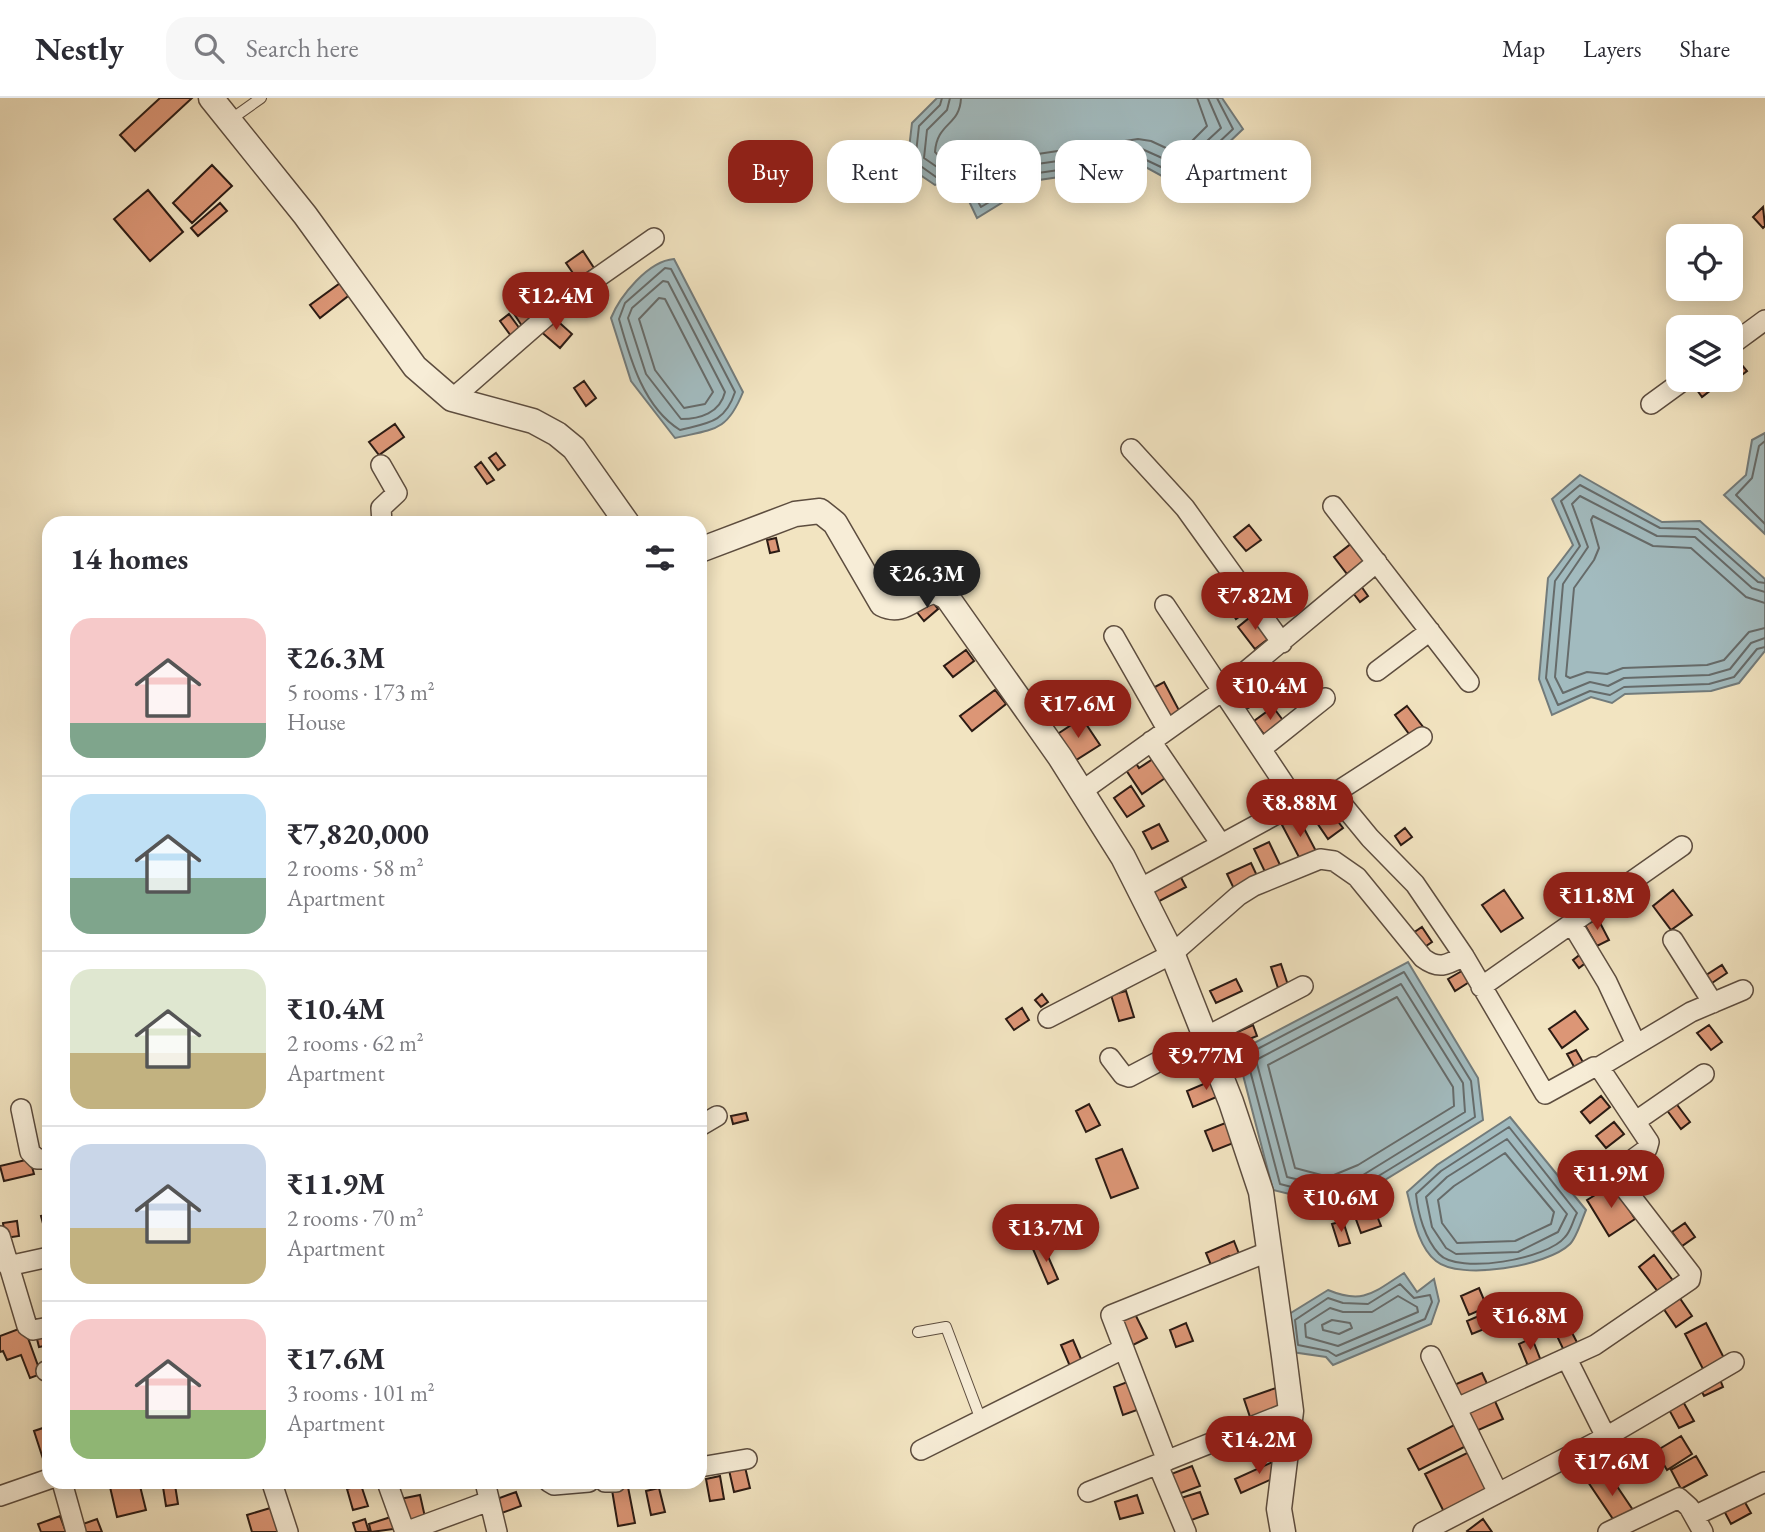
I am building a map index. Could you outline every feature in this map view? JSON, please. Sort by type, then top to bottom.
[{"type":"street","points":[[211,98],[304,215],[415,367],[452,399],[533,421],[557,434],[574,447],[622,516]]},
{"type":"street","points":[[452,399],[564,302],[654,238]]},
{"type":"street","points":[[1743,336],[1765,320]]},
{"type":"street","points":[[1651,404],[1668,392]]},
{"type":"street","points":[[1131,449],[1185,508],[1282,643]]},
{"type":"street","points":[[381,465],[397,493],[381,508],[382,516]]},
{"type":"street","points":[[1333,506],[1469,682]]},
{"type":"street","points":[[707,547],[795,514],[820,510],[835,523],[882,604],[891,609],[901,607],[926,592],[934,591],[947,597],[982,643],[1082,791],[1141,888],[1207,1038],[1261,1192],[1291,1411],[1279,1508],[1283,1532]]},
{"type":"street","points":[[1082,791],[1222,691],[1377,562]]},
{"type":"street","points":[[1165,605],[1297,803],[1306,811],[1422,737]]},
{"type":"street","points":[[1377,671],[1430,631]]},
{"type":"street","points":[[1114,636],[1167,729]]},
{"type":"street","points":[[1261,748],[1325,698]]},
{"type":"street","points":[[1151,741],[1221,844]]},
{"type":"street","points":[[1333,793],[1370,838],[1406,872],[1464,956],[1545,1094],[1713,1003],[1743,990]]},
{"type":"street","points":[[1141,888],[1297,803]]},
{"type":"street","points":[[1481,987],[1682,846]]},
{"type":"street","points":[[1048,1018],[1172,954],[1238,895],[1271,878],[1320,859],[1334,861],[1357,877],[1423,958],[1434,967],[1443,966],[1464,956]]},
{"type":"street","points":[[1572,924],[1607,982],[1636,1044]]},
{"type":"street","points":[[1673,940],[1713,1003]]},
{"type":"street","points":[[1110,1058],[1123,1075],[1129,1077],[1303,986]]},
{"type":"street","points":[[1457,1408],[1566,1359],[1654,1308],[1692,1278],[1682,1261],[1616,1177],[1617,1171],[1649,1146],[1636,1121],[1599,1067]]},
{"type":"street","points":[[1636,1121],[1704,1074]]},
{"type":"street","points":[[21,1109],[30,1152],[37,1159],[42,1159]]},
{"type":"street","points":[[0,1236],[27,1326],[33,1330],[42,1328]]},
{"type":"street","points":[[1186,1532],[1111,1315],[1270,1251]]},
{"type":"street","points":[[8,1266],[42,1259]]},
{"type":"street","points":[[921,1450],[1123,1349]]},
{"type":"street","points":[[1431,1356],[1498,1493]]},
{"type":"street","points":[[1566,1359],[1606,1437]]},
{"type":"street","points":[[1423,1532],[1606,1437],[1734,1362]]},
{"type":"street","points":[[1087,1492],[1291,1411]]},
{"type":"street","points":[[707,1466],[747,1458]]},
{"type":"street","points":[[0,1496],[42,1481]]},
{"type":"street","points":[[1608,1532],[1679,1498],[1684,1501],[1698,1524],[1765,1482]]},
{"type":"street","points":[[64,1489],[76,1532]]},
{"type":"street","points":[[274,1489],[288,1532]]},
{"type":"street","points":[[390,1489],[405,1532],[487,1492],[497,1532]]},
{"type":"lane","points":[[229,121],[261,98]]},
{"type":"lane","points":[[918,1332],[946,1328],[981,1420]]},
{"type":"water","points":[[937,98],[1222,98],[1243,129],[1231,140],[1161,140],[1161,175],[1147,168],[1147,140],[1055,140],[1055,178],[1041,180],[1041,140],[936,140],[935,185],[922,176],[922,140],[910,140],[912,123]]},
{"type":"water","points":[[970,203],[1001,203],[977,218]]},
{"type":"water","points":[[674,259],[743,392],[731,415],[718,427],[675,438],[631,381],[611,318],[636,281],[654,266]]},
{"type":"water","points":[[1765,433],[1765,534],[1724,495],[1746,475],[1752,440]]},
{"type":"water","points":[[1580,475],[1662,522],[1700,521],[1765,579],[1765,651],[1739,683],[1711,691],[1625,694],[1612,703],[1591,697],[1552,715],[1539,679],[1548,578],[1573,545],[1552,499]]},
{"type":"water","points":[[1408,962],[1478,1078],[1483,1120],[1370,1189],[1330,1204],[1273,1190],[1237,1052]]},
{"type":"water","points":[[1510,1117],[1586,1210],[1579,1228],[1570,1244],[1543,1259],[1483,1270],[1448,1267],[1436,1261],[1424,1247],[1407,1192],[1437,1165]]},
{"type":"water","points":[[1404,1273],[1417,1292],[1434,1279],[1439,1301],[1431,1324],[1333,1365],[1326,1357],[1292,1352],[1286,1316],[1328,1290],[1360,1296],[1376,1291]]},
{"type":"building","points":[[160,98],[192,98],[135,151],[120,135]]},
{"type":"building","points":[[212,165],[232,186],[192,223],[173,203]]},
{"type":"building","points":[[148,190],[183,232],[150,261],[114,219]]},
{"type":"building","points":[[220,203],[227,211],[198,236],[191,228]]},
{"type":"building","points":[[1763,207],[1765,226],[1763,228],[1753,217]]},
{"type":"building","points":[[583,251],[594,268],[577,279],[566,263]]},
{"type":"building","points":[[343,281],[352,293],[320,318],[310,305]]},
{"type":"building","points":[[534,289],[547,309],[538,315],[525,295]]},
{"type":"building","points":[[520,295],[535,318],[522,326],[507,303]]},
{"type":"building","points":[[509,314],[520,329],[511,336],[500,321]]},
{"type":"building","points":[[552,316],[572,334],[560,348],[539,330]]},
{"type":"building","points":[[584,381],[596,398],[586,406],[574,388]]},
{"type":"building","points":[[395,424],[404,437],[379,455],[369,442]]},
{"type":"building","points":[[496,453],[505,465],[498,470],[489,458]]},
{"type":"building","points":[[481,462],[494,480],[487,484],[475,467]]},
{"type":"building","points":[[1249,525],[1261,540],[1246,551],[1234,537]]},
{"type":"building","points":[[776,538],[779,551],[770,553],[767,540]]},
{"type":"building","points":[[1352,543],[1365,560],[1347,574],[1334,557]]},
{"type":"building","points":[[1361,586],[1368,596],[1360,602],[1353,593]]},
{"type":"building","points":[[1238,598],[1247,611],[1236,619],[1227,605]]},
{"type":"building","points":[[930,599],[938,609],[924,621],[916,611]]},
{"type":"building","points":[[1254,614],[1272,636],[1255,649],[1238,627]]},
{"type":"building","points":[[966,650],[974,661],[953,677],[944,666]]},
{"type":"building","points":[[1164,682],[1182,716],[1170,722],[1153,688]]},
{"type":"building","points":[[1247,683],[1258,703],[1248,708],[1237,689]]},
{"type":"building","points":[[995,690],[1006,704],[972,731],[960,716]]},
{"type":"building","points":[[1407,706],[1424,728],[1412,738],[1395,715]]},
{"type":"building","points":[[1273,707],[1285,723],[1266,737],[1254,721]]},
{"type":"building","points":[[1082,718],[1100,745],[1073,762],[1056,735]]},
{"type":"building","points":[[1132,757],[1139,768],[1156,757],[1168,776],[1142,794],[1122,764]]},
{"type":"building","points":[[1131,786],[1144,806],[1127,817],[1114,798]]},
{"type":"building","points":[[1329,810],[1343,828],[1328,839],[1315,820]]},
{"type":"building","points":[[1298,817],[1317,853],[1301,861],[1282,825]]},
{"type":"building","points":[[1159,824],[1168,841],[1152,849],[1143,832]]},
{"type":"building","points":[[1405,828],[1412,837],[1401,845],[1395,836]]},
{"type":"building","points":[[1269,842],[1282,869],[1267,876],[1254,849]]},
{"type":"building","points":[[1251,863],[1259,880],[1235,891],[1227,874]]},
{"type":"building","points":[[1178,872],[1186,887],[1152,905],[1144,889]]},
{"type":"building","points":[[1504,890],[1523,918],[1501,932],[1482,905]]},
{"type":"building","points":[[1673,890],[1692,915],[1671,930],[1653,906]]},
{"type":"building","points":[[1598,919],[1609,940],[1597,946],[1585,925]]},
{"type":"building","points":[[1422,927],[1432,942],[1423,948],[1413,933]]},
{"type":"building","points":[[1586,950],[1592,958],[1579,968],[1573,960]]},
{"type":"building","points":[[1281,964],[1288,985],[1278,988],[1271,967]]},
{"type":"building","points":[[1722,965],[1727,973],[1709,985],[1703,977]]},
{"type":"building","points":[[1467,968],[1474,979],[1455,991],[1448,979]]},
{"type":"building","points":[[1236,979],[1242,991],[1216,1003],[1210,991]]},
{"type":"building","points":[[1126,991],[1134,1017],[1119,1021],[1111,995]]},
{"type":"building","points":[[1042,994],[1048,1002],[1041,1007],[1035,1000]]},
{"type":"building","points":[[1022,1008],[1029,1020],[1014,1030],[1006,1019]]},
{"type":"building","points":[[1575,1011],[1588,1029],[1562,1048],[1549,1029]]},
{"type":"building","points":[[1253,1025],[1257,1036],[1237,1044],[1233,1034]]},
{"type":"building","points":[[1709,1025],[1722,1042],[1711,1050],[1697,1033]]},
{"type":"building","points":[[1576,1050],[1587,1069],[1578,1074],[1567,1054]]},
{"type":"building","points":[[1220,1077],[1226,1093],[1193,1107],[1187,1091]]},
{"type":"building","points":[[1601,1096],[1610,1107],[1590,1123],[1581,1112]]},
{"type":"building","points":[[1675,1102],[1690,1122],[1681,1129],[1666,1109]]},
{"type":"building","points":[[1089,1104],[1100,1125],[1086,1132],[1076,1111]]},
{"type":"building","points":[[746,1113],[748,1120],[733,1124],[731,1116]]},
{"type":"building","points":[[1233,1120],[1241,1140],[1213,1151],[1205,1131]]},
{"type":"building","points":[[1614,1122],[1624,1134],[1606,1148],[1596,1136]]},
{"type":"building","points":[[1122,1149],[1138,1188],[1111,1198],[1096,1159]]},
{"type":"building","points":[[30,1159],[34,1174],[4,1181],[0,1166]]},
{"type":"building","points":[[1613,1184],[1635,1219],[1609,1236],[1587,1200]]},
{"type":"building","points":[[1369,1196],[1381,1226],[1361,1233],[1350,1203]]},
{"type":"building","points":[[17,1221],[19,1236],[5,1238],[3,1223]]},
{"type":"building","points":[[1343,1221],[1350,1243],[1339,1246],[1332,1224]]},
{"type":"building","points":[[1685,1223],[1695,1237],[1682,1246],[1672,1232]]},
{"type":"building","points":[[1234,1241],[1241,1259],[1232,1263],[1229,1256],[1222,1259],[1225,1266],[1213,1270],[1206,1253]]},
{"type":"building","points":[[1043,1245],[1058,1279],[1048,1284],[1033,1249]]},
{"type":"building","points":[[1654,1255],[1677,1286],[1662,1297],[1639,1267]]},
{"type":"building","points":[[1479,1288],[1487,1307],[1469,1315],[1461,1296]]},
{"type":"building","points":[[1677,1294],[1692,1316],[1676,1327],[1661,1305]]},
{"type":"building","points":[[1132,1308],[1147,1338],[1127,1348],[1112,1318]]},
{"type":"building","points":[[1488,1312],[1494,1325],[1472,1334],[1467,1321]]},
{"type":"building","points":[[1186,1323],[1193,1341],[1176,1347],[1170,1330]]},
{"type":"building","points":[[1706,1323],[1724,1358],[1703,1369],[1685,1334]]},
{"type":"building","points":[[24,1327],[41,1374],[30,1378],[21,1355],[7,1360],[3,1351],[0,1352],[0,1336]]},
{"type":"building","points":[[1569,1327],[1581,1350],[1567,1357],[1556,1334]]},
{"type":"building","points":[[42,1334],[42,1346],[39,1347],[36,1335]]},
{"type":"building","points":[[1532,1338],[1541,1361],[1528,1366],[1519,1344]]},
{"type":"building","points":[[1073,1340],[1084,1366],[1072,1371],[1061,1345]]},
{"type":"building","points":[[1482,1373],[1490,1390],[1462,1402],[1454,1385]]},
{"type":"building","points":[[1719,1377],[1723,1387],[1704,1396],[1699,1386]]},
{"type":"building","points":[[1130,1381],[1140,1409],[1123,1415],[1114,1387]]},
{"type":"building","points":[[1276,1388],[1283,1409],[1251,1420],[1244,1399]]},
{"type":"building","points":[[1681,1398],[1694,1421],[1679,1428],[1667,1406]]},
{"type":"building","points":[[1494,1399],[1503,1419],[1474,1432],[1465,1412]]},
{"type":"building","points":[[1456,1424],[1468,1445],[1419,1470],[1408,1449]]},
{"type":"building","points":[[42,1428],[42,1456],[34,1431]]},
{"type":"building","points":[[1681,1436],[1692,1454],[1667,1470],[1656,1451]]},
{"type":"building","points":[[1473,1450],[1493,1489],[1445,1514],[1425,1474]]},
{"type":"building","points":[[1696,1456],[1707,1475],[1681,1489],[1671,1470]]},
{"type":"building","points":[[1277,1460],[1283,1474],[1241,1493],[1235,1479]]},
{"type":"building","points":[[1192,1466],[1200,1486],[1173,1496],[1166,1476]]},
{"type":"building","points":[[745,1467],[750,1488],[734,1492],[729,1470]]},
{"type":"building","points":[[1606,1470],[1635,1513],[1617,1525],[1588,1482]]},
{"type":"building","points":[[720,1476],[724,1499],[710,1501],[707,1479]]},
{"type":"building","points":[[110,1489],[141,1489],[146,1510],[117,1517]]},
{"type":"building","points":[[163,1489],[176,1489],[178,1504],[166,1506]]},
{"type":"building","points":[[347,1489],[362,1489],[368,1506],[353,1510]]},
{"type":"building","points":[[628,1489],[635,1523],[618,1526],[612,1490]]},
{"type":"building","points":[[659,1489],[665,1512],[651,1515],[646,1491]]},
{"type":"building","points":[[516,1492],[521,1506],[499,1514],[494,1500]]},
{"type":"building","points":[[1200,1492],[1208,1514],[1186,1522],[1178,1499]]},
{"type":"building","points":[[420,1495],[425,1517],[406,1522],[400,1499]]},
{"type":"building","points":[[1137,1495],[1143,1513],[1120,1519],[1115,1502]]},
{"type":"building","points":[[1742,1497],[1751,1513],[1731,1524],[1722,1507]]},
{"type":"building","points":[[277,1506],[284,1532],[252,1532],[247,1515]]},
{"type":"building","points":[[397,1515],[401,1528],[371,1532],[369,1524]]},
{"type":"building","points":[[60,1516],[66,1532],[41,1532],[38,1524]]},
{"type":"building","points":[[97,1519],[102,1532],[83,1532],[80,1525]]},
{"type":"building","points":[[365,1519],[369,1532],[356,1532],[353,1523]]},
{"type":"building","points":[[1483,1519],[1492,1532],[1467,1531]]}]
